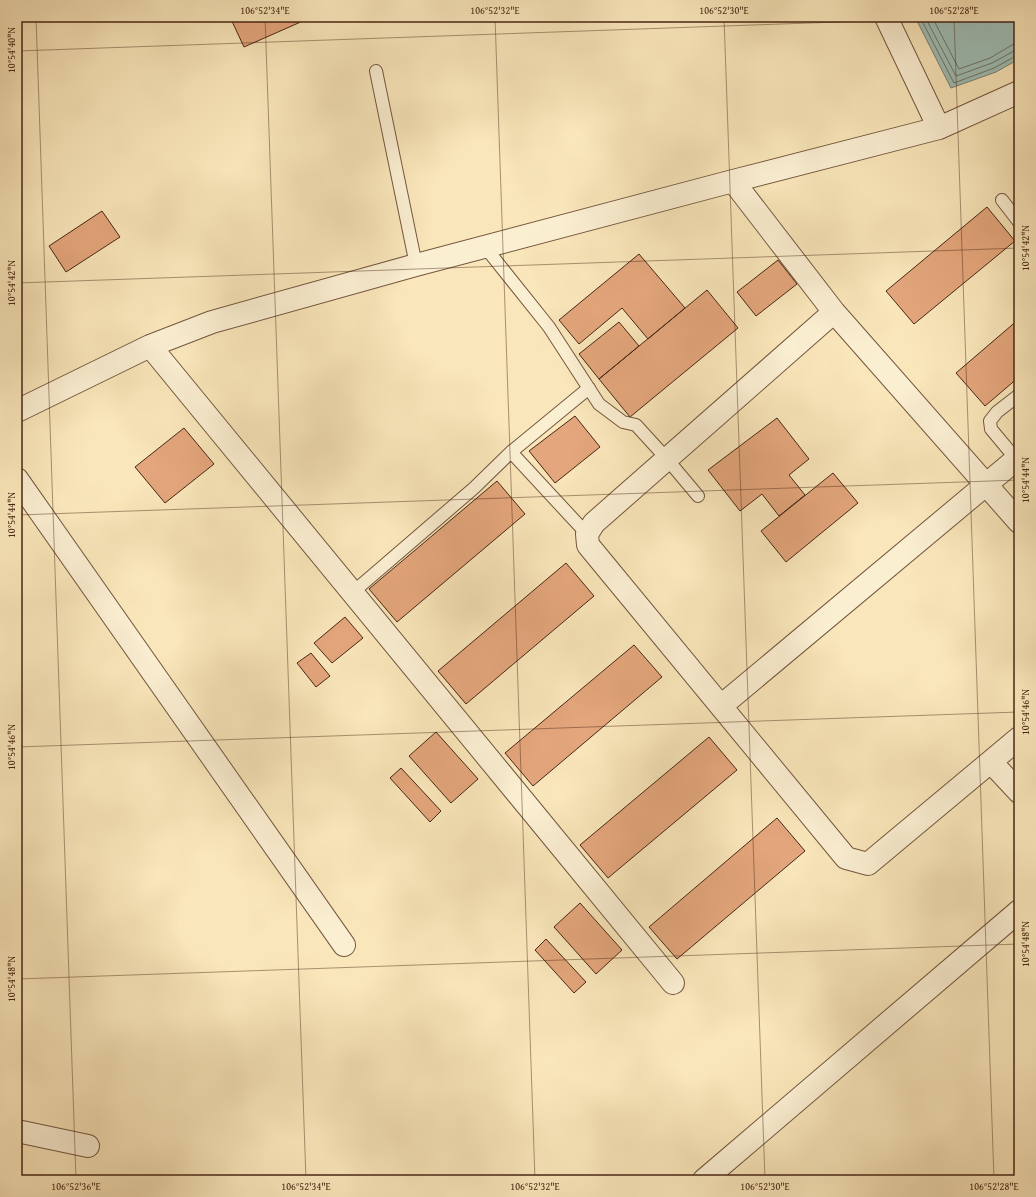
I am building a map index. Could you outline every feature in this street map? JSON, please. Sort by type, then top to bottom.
[{"type":"street","points":[[886,17],[939,128]]},
{"type":"street","points":[[17,411],[150,346],[212,322],[485,246],[939,128],[1019,92]]},
{"type":"street","points":[[733,181],[834,312],[1019,522]]},
{"type":"street","points":[[834,312],[594,523],[587,534],[588,545],[846,858],[868,864],[1019,738]]},
{"type":"street","points":[[150,346],[673,983]]},
{"type":"street","points":[[721,706],[1018,458]]},
{"type":"street","points":[[17,479],[344,945]]},
{"type":"street","points":[[991,762],[1019,792]]},
{"type":"street","points":[[704,1180],[1019,911]]},
{"type":"street","points":[[17,1131],[88,1146]]},
{"type":"lane","points":[[376,71],[416,265]]},
{"type":"lane","points":[[1002,200],[1019,222]]},
{"type":"lane","points":[[485,246],[549,328],[599,404],[623,422],[636,425],[698,496]]},
{"type":"lane","points":[[352,593],[474,488],[511,452],[589,388]]},
{"type":"lane","points":[[1018,458],[991,429],[990,421],[997,412],[1019,395]]},
{"type":"lane","points":[[511,452],[587,534]]},
{"type":"water","points":[[915,17],[1019,17],[1019,59],[996,72],[951,88]]},
{"type":"building","points":[[230,17],[312,17],[244,47]]},
{"type":"building","points":[[987,207],[1015,241],[914,324],[886,291]]},
{"type":"building","points":[[102,211],[120,237],[66,272],[49,246]]},
{"type":"building","points":[[639,254],[685,308],[648,339],[622,308],[579,344],[559,320]]},
{"type":"building","points":[[778,260],[797,284],[756,316],[737,292]]},
{"type":"building","points":[[707,290],[738,328],[630,417],[599,379]]},
{"type":"building","points":[[1019,319],[1019,377],[985,406],[956,373]]},
{"type":"building","points":[[619,322],[639,346],[599,379],[579,354]]},
{"type":"building","points":[[575,416],[600,447],[555,483],[529,451]]},
{"type":"building","points":[[777,418],[809,459],[789,475],[805,495],[779,516],[762,494],[740,511],[708,470]]},
{"type":"building","points":[[184,428],[214,464],[165,503],[135,467]]},
{"type":"building","points":[[833,473],[858,503],[786,562],[761,531]]},
{"type":"building","points":[[497,481],[525,514],[397,622],[369,589]]},
{"type":"building","points":[[566,563],[594,596],[466,704],[438,671]]},
{"type":"building","points":[[345,617],[363,638],[332,663],[314,643]]},
{"type":"building","points":[[634,645],[662,677],[533,786],[505,753]]},
{"type":"building","points":[[311,653],[330,676],[316,687],[297,663]]},
{"type":"building","points":[[436,732],[478,779],[451,803],[409,756]]},
{"type":"building","points":[[709,737],[737,770],[608,878],[580,845]]},
{"type":"building","points":[[401,768],[441,811],[430,822],[390,778]]},
{"type":"building","points":[[777,818],[805,851],[677,959],[649,927]]},
{"type":"building","points":[[580,903],[622,950],[596,974],[554,927]]},
{"type":"building","points":[[546,939],[586,982],[574,993],[535,950]]}]
